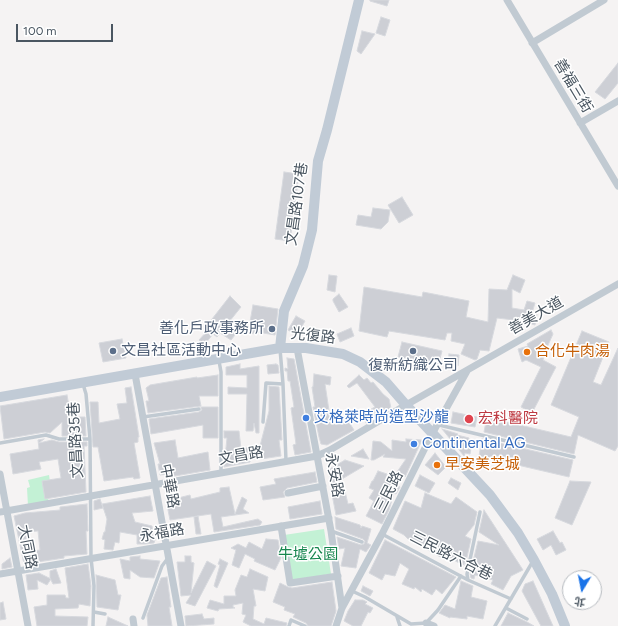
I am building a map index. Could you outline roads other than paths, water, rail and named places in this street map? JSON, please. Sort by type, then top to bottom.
[{"type":"main road","name":"文昌路107巷","points":[[280,348],[284,312],[303,266],[312,230],[318,161],[359,0]]},
{"type":"main road","name":"光復路","points":[[0,397],[219,360],[280,348],[297,348],[343,354],[360,362],[386,382],[432,434],[490,495],[518,533],[534,560],[552,594],[565,626]]},
{"type":"street","name":"善福三街","points":[[507,0],[618,186]]},
{"type":"street","points":[[532,43],[604,0]]},
{"type":"street","points":[[580,123],[618,102]]},
{"type":"street","name":"善美大道","points":[[467,371],[618,284]]},
{"type":"street","name":"永安路","points":[[297,348],[329,518],[342,608]]},
{"type":"street","name":"文昌路","points":[[3,511],[317,456],[467,371]]},
{"type":"street","name":"三民路","points":[[336,626],[342,608],[382,534],[432,434],[439,425],[467,371]]},
{"type":"street","name":"中華路","points":[[135,374],[181,626]]},
{"type":"street","name":"大同路","points":[[0,474],[3,511],[19,571],[28,626]]},
{"type":"street","points":[[288,493],[323,486]]},
{"type":"street","name":"永福路","points":[[0,574],[329,518]]},
{"type":"street","points":[[281,526],[290,583],[338,576]]},
{"type":"street","points":[[426,622],[434,626]]},
{"type":"lane","name":"文昌路107巷","points":[[280,348],[286,462]]},
{"type":"lane","points":[[219,360],[221,372],[221,473]]},
{"type":"lane","name":"文昌路35巷","points":[[82,383],[86,394],[90,440],[91,558],[94,586],[93,626]]},
{"type":"lane","points":[[263,422],[266,383],[283,384]]},
{"type":"lane","points":[[143,417],[199,409]]},
{"type":"lane","points":[[439,425],[574,457]]},
{"type":"lane","points":[[0,444],[46,435],[59,439],[90,440]]},
{"type":"lane","points":[[468,580],[467,574],[480,512]]},
{"type":"lane","points":[[331,531],[362,542]]},
{"type":"lane","name":"三民路六合巷","points":[[382,534],[468,580],[511,599]]},
{"type":"lane","points":[[143,618],[162,566],[169,557]]},
{"type":"lane","points":[[495,626],[534,560]]},
{"type":"lane","points":[[352,591],[411,624],[426,622],[438,610],[461,576]]},
{"type":"lane","points":[[506,608],[527,619]]},
{"type":"lane","points":[[94,612],[105,614]]},
{"type":"lane","points":[[396,616],[400,626]]},
{"type":"lane","points":[[288,626],[291,620],[305,626]]},
{"type":"place","name":"善化戶政事務所","points":[[272,329]]},
{"type":"place","name":"文昌社區活動中心","points":[[113,351]]},
{"type":"place","name":"復新紡織公司","points":[[413,351]]},
{"type":"place","name":"合化牛肉湯","points":[[527,352]]},
{"type":"place","name":"艾格萊時尚造型沙龍","points":[[306,418]]},
{"type":"place","name":"宏科醫院","points":[[469,419]]},
{"type":"place","name":"Continental AG","points":[[414,444]]},
{"type":"place","name":"早安美芝城","points":[[437,465]]},
{"type":"park label","name":"牛墟公園","points":[[308,555]]}]
